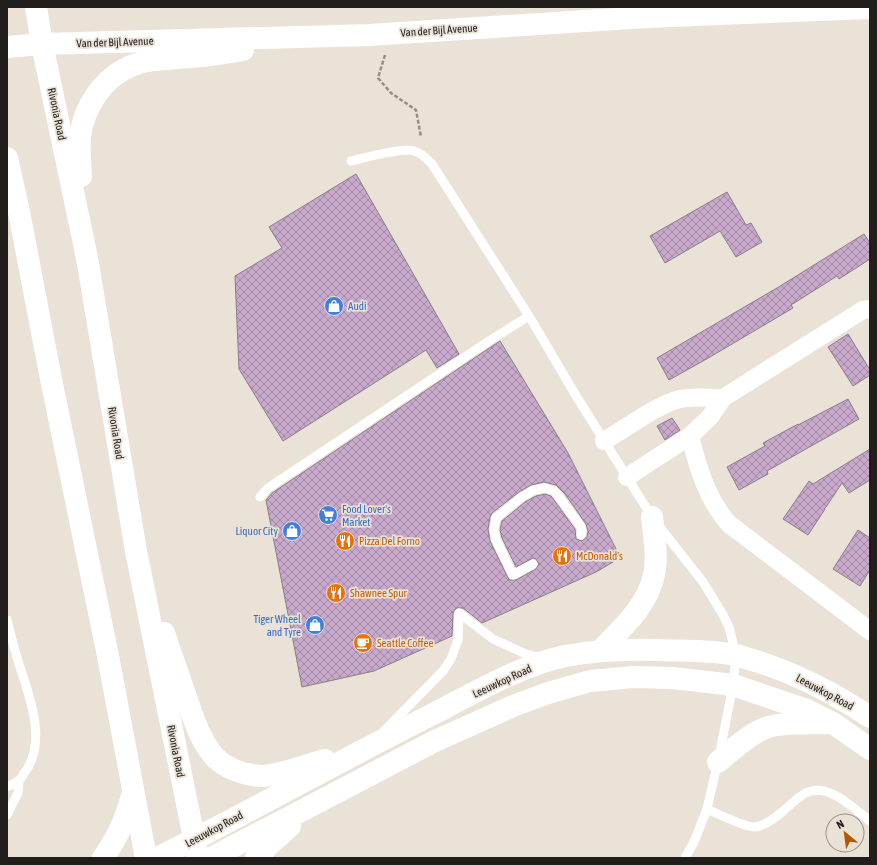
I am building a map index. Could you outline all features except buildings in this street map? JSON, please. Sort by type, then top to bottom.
[{"type":"main road","name":"Rivonia Road","points":[[36,7],[42,44],[87,258],[136,551],[196,849]]},
{"type":"main road","name":"Van der Bijl Avenue","points":[[7,47],[42,44],[369,35],[647,17],[870,8]]},
{"type":"main road","points":[[87,258],[80,136],[85,118],[93,99],[104,85],[117,74],[132,66],[150,61],[206,56],[258,48],[369,35]]},
{"type":"main road","points":[[7,158],[108,656],[146,858]]},
{"type":"main road","points":[[600,651],[633,617],[647,595],[654,575],[656,559],[652,517]]},
{"type":"main road","points":[[136,551],[197,729],[204,744],[214,757],[227,766],[249,774],[263,776],[367,749]]},
{"type":"main road","name":"Leeuwkop Road","points":[[158,858],[196,849],[367,749],[415,723],[507,677],[539,663],[566,656],[600,651],[642,649],[682,650],[736,655],[780,669],[811,683],[844,700],[870,717]]},
{"type":"main road","points":[[211,858],[435,742],[513,706],[548,693],[590,681],[633,677],[674,678],[733,685],[807,710],[833,723],[870,749]]},
{"type":"main road","points":[[718,762],[731,750],[762,729],[772,726],[833,723]]},
{"type":"main road","points":[[103,858],[124,824],[134,793]]},
{"type":"main road","points":[[256,858],[294,823],[309,806]]},
{"type":"street","points":[[628,477],[690,436],[710,417],[723,398],[863,310],[870,309]]},
{"type":"street","points":[[604,441],[668,403],[681,399],[692,398],[723,398]]},
{"type":"street","points":[[690,436],[702,476],[712,501],[729,524],[868,625]]},
{"type":"lane","points":[[351,160],[399,151],[413,150],[424,155],[432,164],[529,316],[604,441],[652,517],[703,582],[722,613],[728,627],[736,655],[733,685],[707,809],[694,842],[685,858]]},
{"type":"lane","points":[[260,497],[268,488],[529,316]]},
{"type":"lane","points":[[534,564],[513,576],[496,540],[494,530],[496,518],[522,497],[534,490],[544,488],[554,491],[581,527],[581,535]]},
{"type":"lane","points":[[367,749],[443,671],[451,659],[458,640],[459,613],[494,639],[526,654],[549,660]]},
{"type":"lane","points":[[7,620],[30,698],[36,735],[33,754],[28,768],[19,781],[7,787]]},
{"type":"lane","points":[[7,815],[18,793],[19,781]]},
{"type":"lane","points":[[707,809],[748,826],[755,827],[776,818],[804,794],[813,790],[822,790],[833,794],[870,821]]},
{"type":"path","points":[[391,33],[378,78],[390,93],[416,110],[424,155]]},
{"type":"place","name":"Audi","points":[[334,306]]},
{"type":"place","name":"Food Lover's Market","points":[[328,515]]},
{"type":"place","name":"Liquor City","points":[[292,531]]},
{"type":"place","name":"Pizza Del Forno","points":[[345,541]]},
{"type":"place","name":"McDonald's","points":[[562,556]]},
{"type":"place","name":"Shawnee Spur","points":[[336,593]]},
{"type":"place","name":"Tiger Wheel and Tyre","points":[[315,625]]},
{"type":"place","name":"Seattle Coffee","points":[[363,643]]}]
